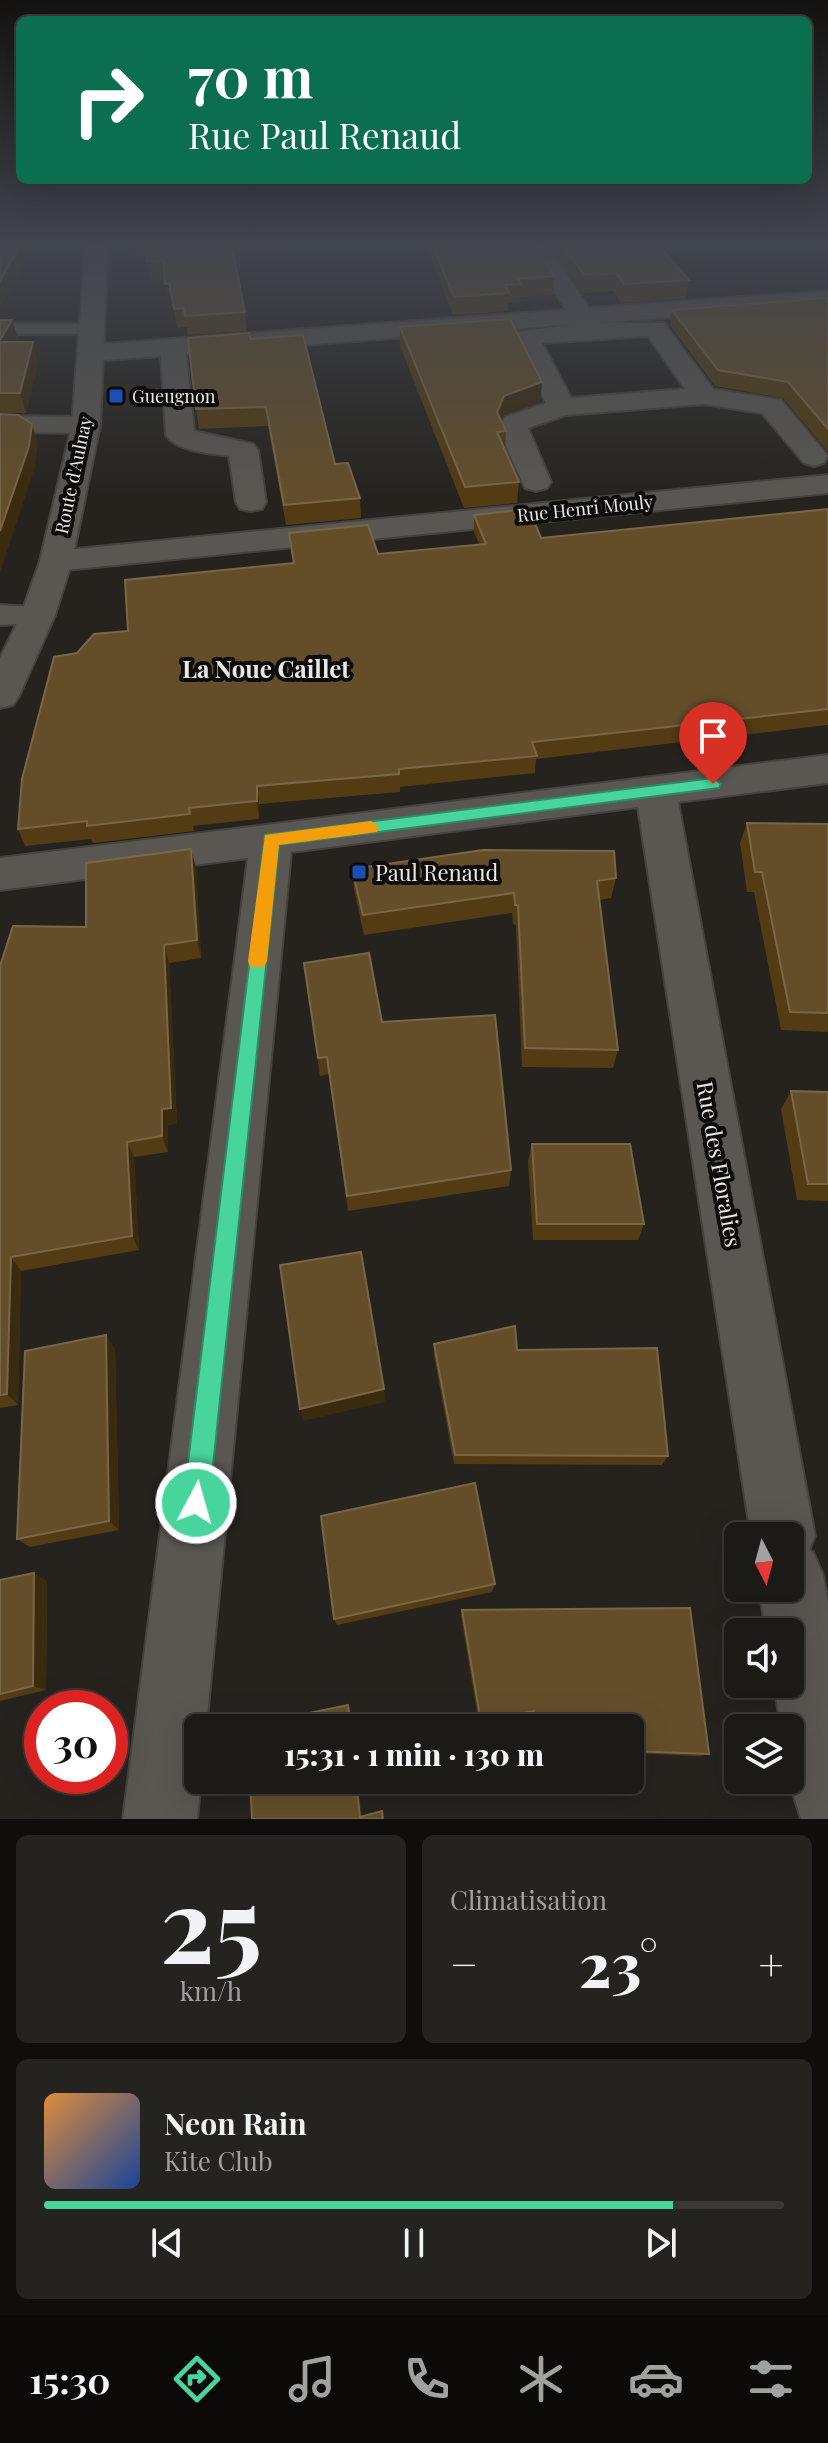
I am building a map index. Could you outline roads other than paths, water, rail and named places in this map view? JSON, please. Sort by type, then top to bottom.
[{"type":"street","name":"Route d'Aulnay","points":[[0,696],[38,615],[56,561],[86,425],[92,327]]},
{"type":"street","points":[[91,341],[173,347],[534,327]]},
{"type":"street","points":[[562,407],[526,337],[573,327]]},
{"type":"street","points":[[636,327],[655,328],[704,396]]},
{"type":"street","points":[[173,347],[180,435],[194,441],[243,450],[251,502]]},
{"type":"street","points":[[536,482],[513,431],[515,423],[562,407],[704,396],[771,406],[821,470]]},
{"type":"street","points":[[0,424],[86,425]]},
{"type":"street","name":"Rue Henri Mouly","points":[[56,561],[821,470]]},
{"type":"street","points":[[0,615],[38,615]]},
{"type":"street","points":[[0,874],[828,769]]},
{"type":"street","name":"Rue des Floralies","points":[[656,791],[781,1522]]},
{"type":"street","points":[[160,1819],[271,840]]},
{"type":"street","points":[[795,1602],[828,1797]]},
{"type":"lane","points":[[0,329],[91,341]]},
{"type":"place","name":"Gueugnon","points":[[116,396]]},
{"type":"place","name":"Paul Renaud","points":[[359,872]]},
{"type":"district","name":"La Noue Caillet","points":[[266,668]]}]
